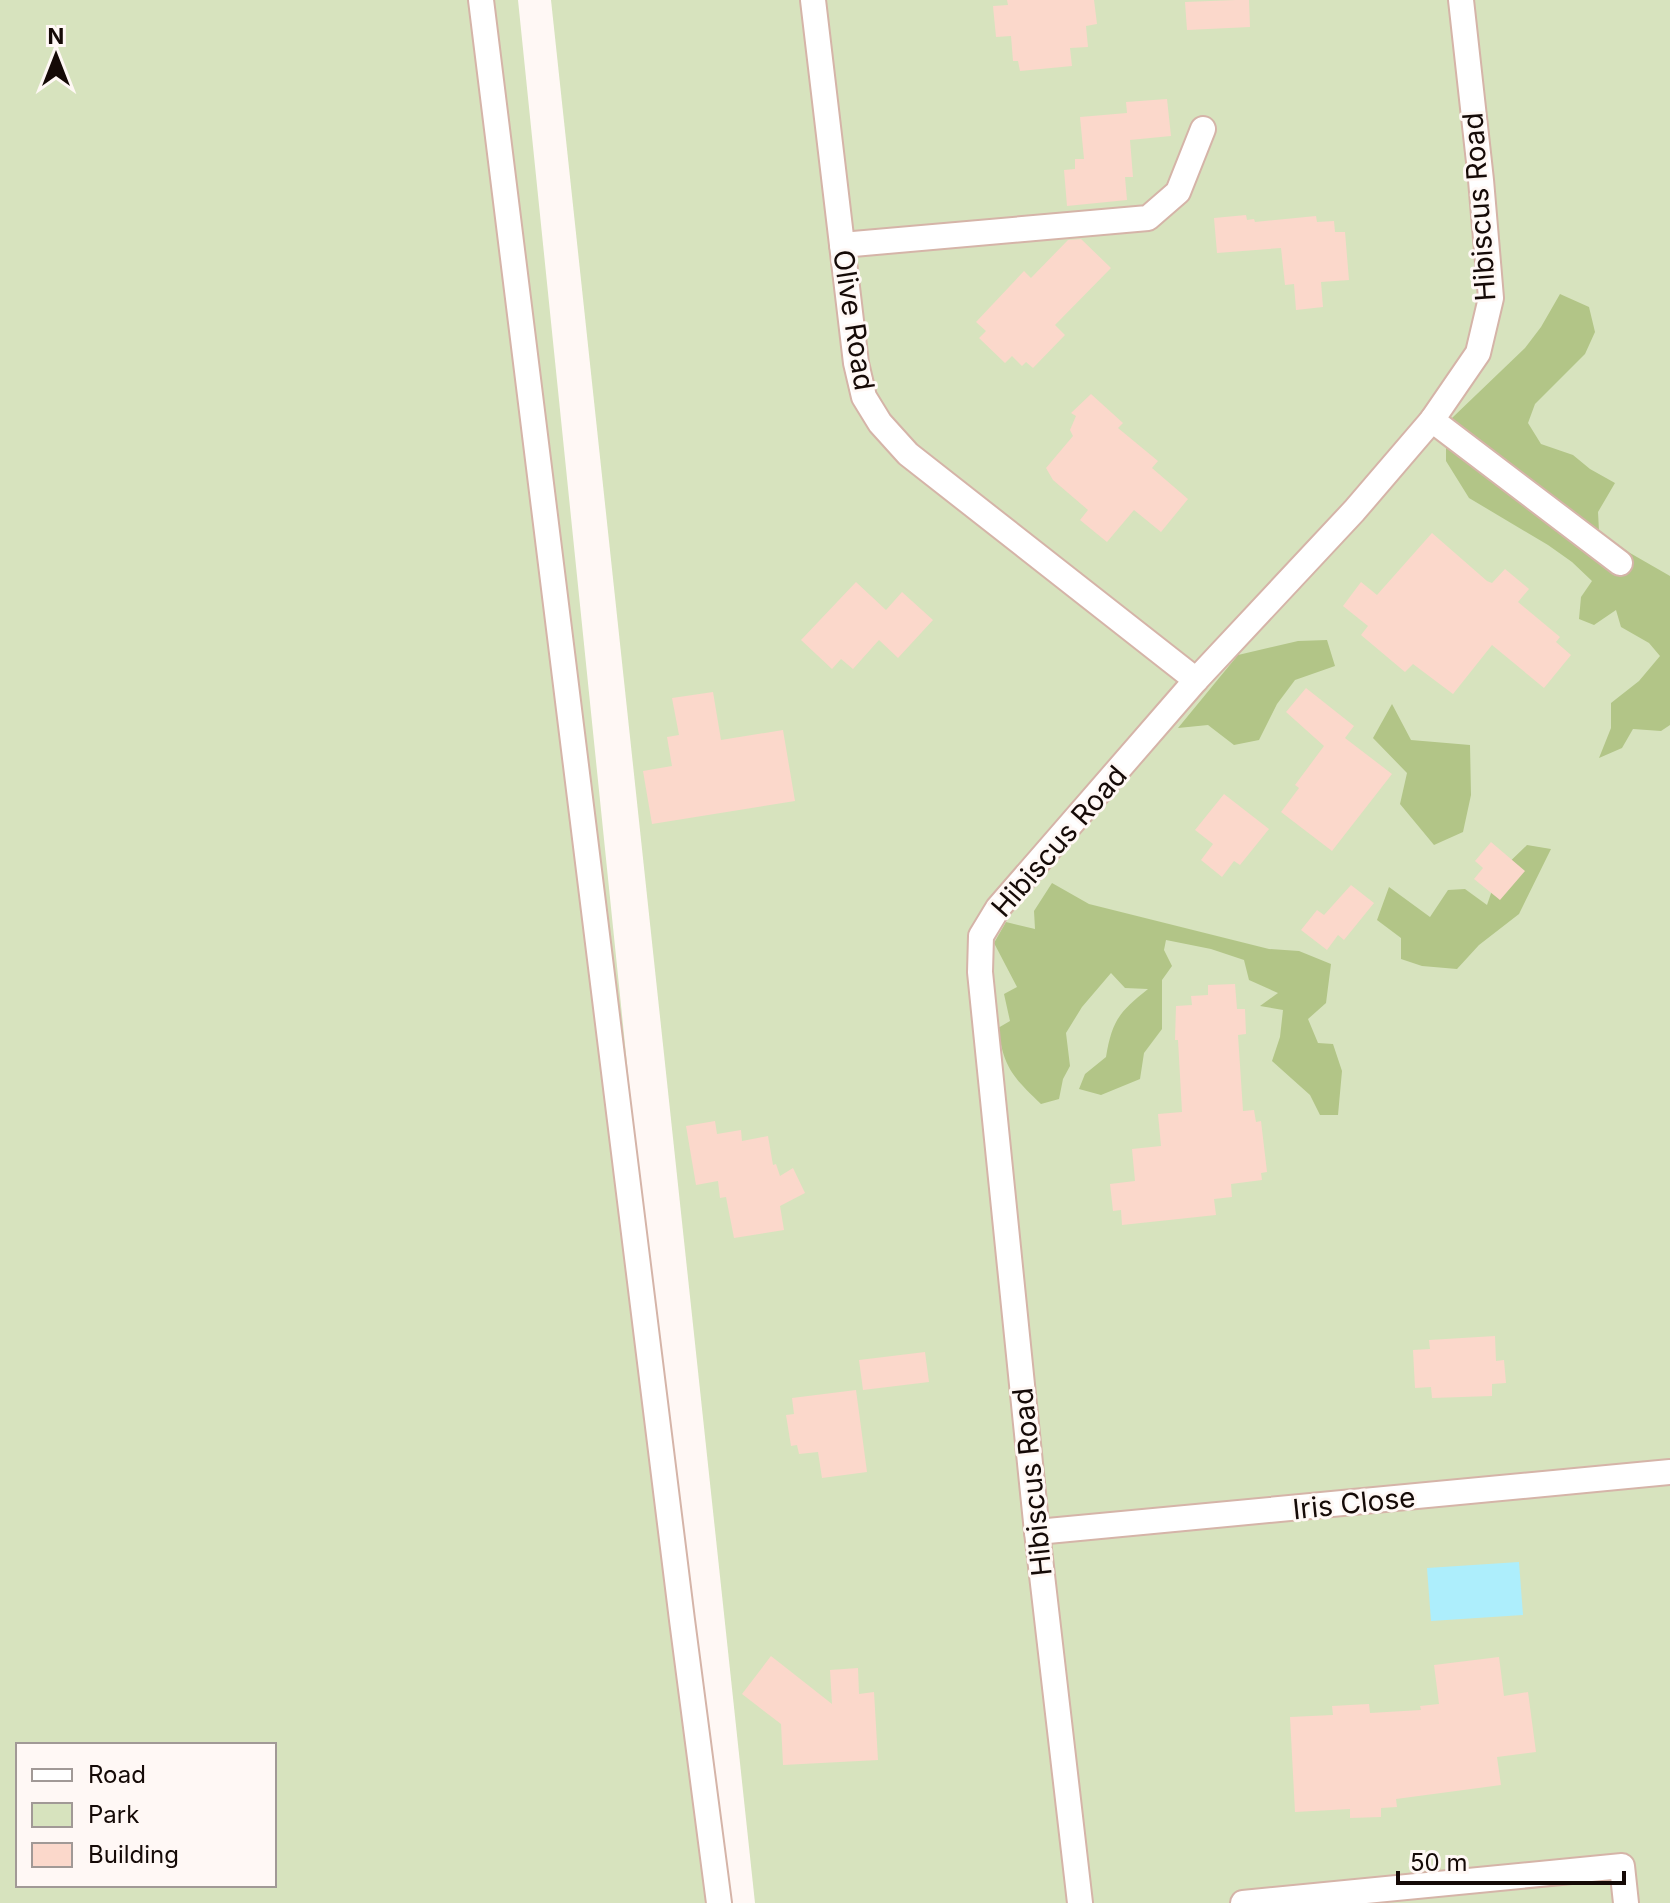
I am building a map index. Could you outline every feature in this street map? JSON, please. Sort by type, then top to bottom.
[{"type":"street","points":[[481,0],[719,1903]]},
{"type":"street","name":"Olive Road","points":[[813,0],[856,363],[864,397],[880,423],[908,454],[1196,680]]},
{"type":"street","name":"Hibiscus Road","points":[[1080,1903],[1037,1532],[980,972],[981,936],[998,908],[1196,680],[1354,511],[1432,420],[1478,353],[1491,298],[1461,0]]},
{"type":"street","points":[[842,245],[1148,218],[1178,192],[1203,129]]},
{"type":"street","points":[[1432,420],[1620,563]]},
{"type":"street","name":"Iris Close","points":[[1037,1532],[1670,1472]]},
{"type":"street","points":[[1243,1903],[1622,1866],[1626,1903]]},
{"type":"green space","points":[[0,0],[518,0],[713,1903],[0,1903]]},
{"type":"green space","points":[[551,0],[1670,0],[1670,1903],[755,1903]]},
{"type":"green space","points":[[1560,294],[1589,307],[1595,332],[1585,354],[1535,404],[1528,423],[1541,444],[1573,455],[1615,483],[1598,512],[1599,531],[1670,576],[1670,725],[1661,731],[1633,729],[1622,748],[1599,758],[1611,728],[1611,703],[1639,681],[1660,656],[1649,643],[1621,627],[1616,610],[1594,625],[1579,619],[1581,597],[1592,581],[1548,545],[1469,498],[1446,461],[1452,418],[1525,348]]},
{"type":"green space","points":[[1327,640],[1335,666],[1295,680],[1277,704],[1259,740],[1234,745],[1208,725],[1178,728],[1238,655],[1298,641]]},
{"type":"green space","points":[[1392,704],[1411,740],[1470,745],[1471,795],[1463,832],[1434,845],[1400,804],[1407,773],[1373,738]]},
{"type":"green space","points":[[1527,845],[1551,849],[1519,914],[1479,945],[1457,969],[1422,966],[1401,959],[1401,938],[1377,920],[1389,887],[1430,917],[1448,890],[1465,889],[1487,905],[1498,873]]},
{"type":"green space","points":[[1052,883],[1089,904],[1269,949],[1299,951],[1331,964],[1326,1003],[1308,1019],[1318,1043],[1333,1044],[1342,1071],[1338,1115],[1320,1115],[1310,1095],[1272,1061],[1280,1037],[1283,1010],[1260,1006],[1278,993],[1249,980],[1244,960],[1211,949],[1166,940],[1164,950],[1172,966],[1162,980],[1162,1029],[1144,1053],[1140,1079],[1101,1095],[1079,1089],[1085,1074],[1106,1057],[1118,1018],[1148,989],[1125,988],[1111,973],[1082,1007],[1066,1033],[1070,1066],[1063,1079],[1059,1099],[1041,1104],[1016,1078],[1003,1053],[998,1028],[1010,1021],[1004,994],[1017,987],[994,943],[1006,922],[1035,929],[1034,911]]},
{"type":"water","points":[[1519,1562],[1523,1615],[1431,1621],[1427,1568]]},
{"type":"building","points":[[1007,0],[1094,0],[1097,24],[1086,26],[1088,47],[1070,48],[1072,66],[1020,71],[1018,61],[1013,61],[1011,36],[996,37],[993,6],[1008,5]]},
{"type":"building","points":[[1249,0],[1250,27],[1187,30],[1185,2]]},
{"type":"building","points":[[1167,99],[1171,136],[1130,140],[1133,177],[1125,177],[1127,200],[1067,206],[1064,170],[1075,169],[1075,159],[1084,159],[1080,117],[1127,113],[1126,102]]},
{"type":"building","points":[[1246,215],[1247,220],[1254,219],[1255,222],[1316,216],[1317,222],[1334,221],[1335,232],[1345,232],[1349,280],[1321,282],[1323,307],[1296,310],[1294,284],[1285,285],[1281,248],[1217,253],[1214,218]]},
{"type":"building","points":[[1081,239],[1111,268],[1055,325],[1065,335],[1033,368],[1026,362],[1022,366],[1012,356],[1005,363],[979,338],[986,331],[976,322],[1024,271],[1031,278],[1068,240]]},
{"type":"building","points":[[1091,394],[1123,423],[1118,428],[1158,461],[1152,468],[1188,499],[1161,532],[1134,510],[1107,542],[1080,520],[1088,510],[1053,480],[1046,468],[1073,436],[1070,430],[1076,416],[1071,413]]},
{"type":"building","points":[[1432,533],[1487,581],[1492,583],[1505,569],[1529,589],[1518,602],[1560,637],[1556,642],[1571,655],[1544,688],[1492,645],[1453,694],[1413,664],[1405,672],[1361,635],[1368,626],[1343,606],[1361,582],[1377,595]]},
{"type":"building","points":[[856,582],[886,610],[902,592],[933,620],[898,658],[879,640],[853,669],[841,659],[832,669],[801,640]]},
{"type":"building","points":[[1306,688],[1354,726],[1345,738],[1392,774],[1332,851],[1281,812],[1299,788],[1295,785],[1324,746],[1286,712]]},
{"type":"building","points":[[713,692],[721,740],[783,730],[795,801],[652,824],[643,771],[672,766],[667,737],[679,735],[672,698]]},
{"type":"building","points":[[1224,794],[1269,829],[1240,865],[1234,861],[1222,877],[1201,860],[1213,844],[1195,830]]},
{"type":"building","points":[[1491,842],[1525,871],[1500,900],[1474,879],[1483,868],[1475,861]]},
{"type":"building","points":[[1351,885],[1374,903],[1344,940],[1338,935],[1327,950],[1301,930],[1317,910],[1324,915]]},
{"type":"building","points":[[1235,984],[1237,1009],[1245,1009],[1246,1034],[1238,1035],[1243,1111],[1254,1110],[1256,1122],[1261,1121],[1267,1172],[1261,1173],[1262,1180],[1231,1184],[1232,1197],[1214,1199],[1216,1215],[1122,1225],[1121,1210],[1113,1211],[1110,1184],[1135,1181],[1132,1149],[1161,1146],[1158,1114],[1182,1112],[1178,1040],[1175,1040],[1176,1006],[1192,1005],[1191,996],[1208,995],[1208,985]]},
{"type":"building","points":[[715,1121],[717,1134],[741,1130],[742,1141],[768,1136],[773,1165],[776,1164],[780,1176],[793,1168],[805,1193],[780,1206],[784,1230],[734,1238],[726,1197],[720,1198],[718,1181],[696,1185],[686,1126]]},
{"type":"building","points":[[1495,1336],[1496,1361],[1504,1360],[1506,1383],[1492,1384],[1492,1396],[1432,1398],[1431,1387],[1415,1388],[1413,1350],[1430,1349],[1429,1340]]},
{"type":"building","points":[[925,1352],[929,1382],[863,1390],[859,1360]]},
{"type":"building","points":[[856,1390],[867,1472],[822,1478],[818,1452],[799,1454],[797,1445],[791,1446],[786,1415],[794,1414],[792,1398]]},
{"type":"building","points":[[771,1656],[832,1704],[830,1670],[858,1668],[859,1694],[874,1692],[878,1760],[783,1765],[781,1724],[742,1694]]},
{"type":"building","points":[[1499,1657],[1504,1696],[1528,1692],[1536,1752],[1497,1757],[1501,1785],[1396,1799],[1397,1807],[1381,1808],[1381,1817],[1350,1818],[1350,1809],[1295,1812],[1290,1717],[1333,1715],[1332,1706],[1369,1704],[1370,1713],[1421,1710],[1420,1706],[1439,1704],[1434,1665]]}]
